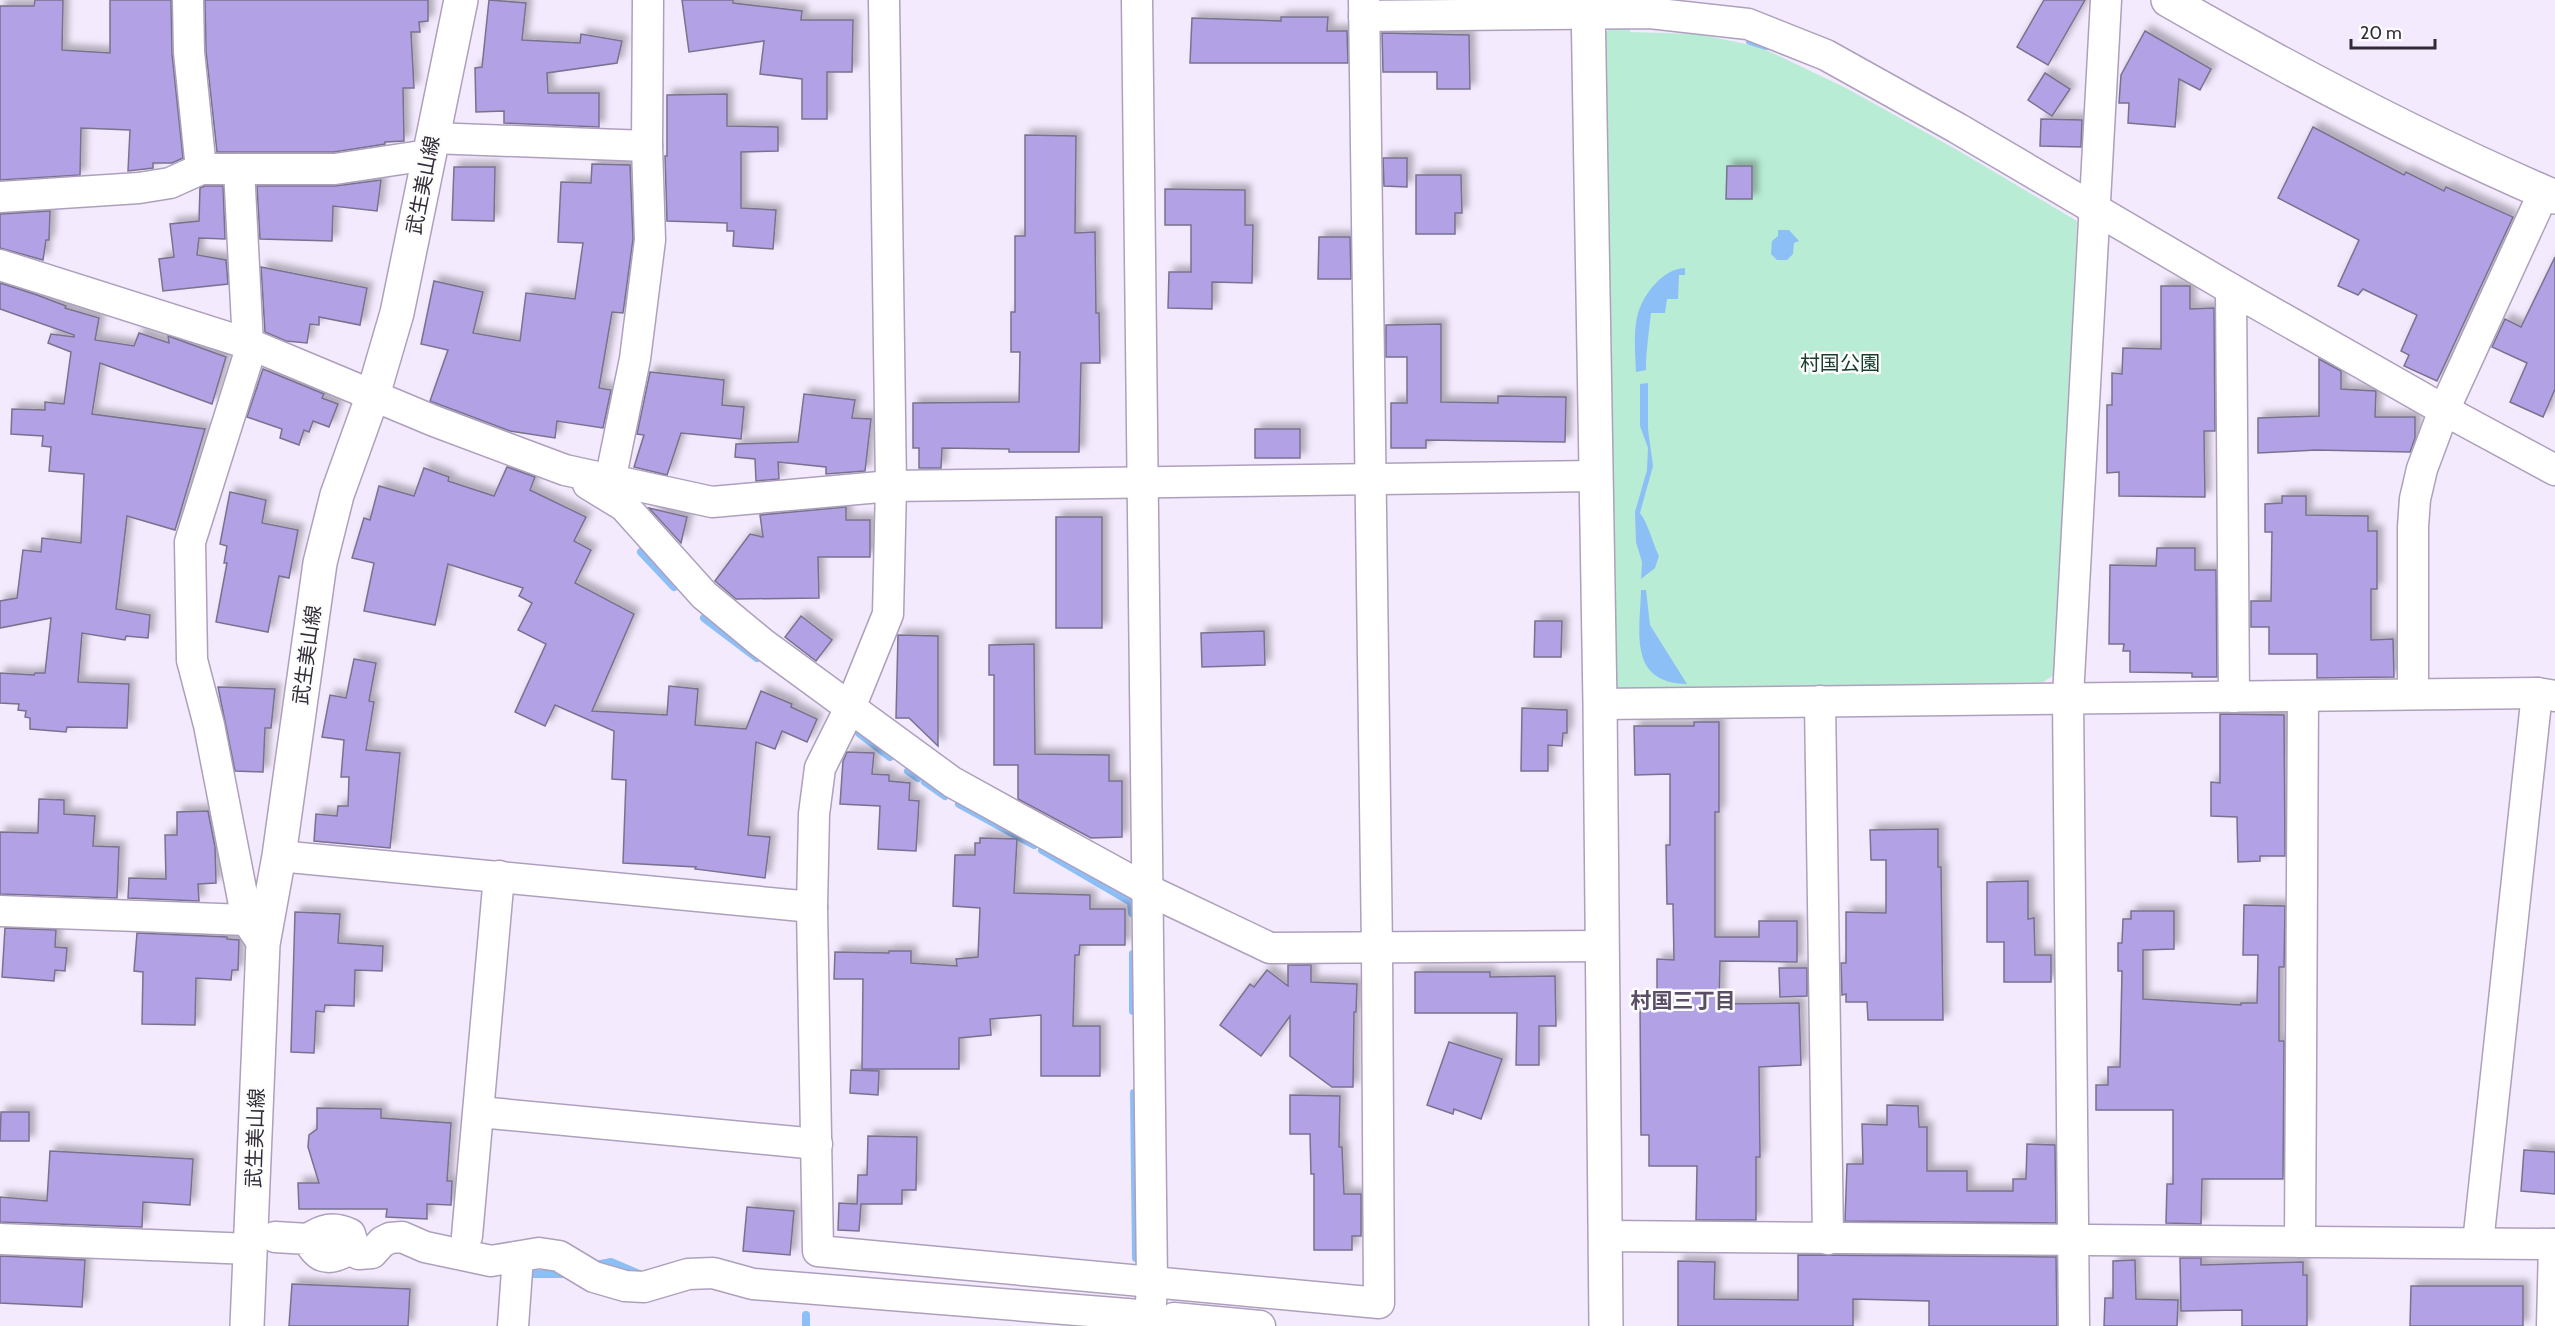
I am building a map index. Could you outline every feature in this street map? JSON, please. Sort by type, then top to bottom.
[{"type":"street","points":[[188,0],[189,52],[201,169]]},
{"type":"street","name":"武生美山線","points":[[247,1326],[263,1243],[255,932],[279,856],[320,563],[337,495],[373,395],[397,313],[461,0]]},
{"type":"street","points":[[610,481],[635,359],[650,240],[647,146],[648,0]]},
{"type":"street","points":[[884,0],[891,486],[888,614],[850,708],[820,768],[814,814],[812,907],[818,1251],[1379,1303],[1377,949],[1364,8],[1588,7],[1748,24],[1826,55],[2231,289],[2555,470]]},
{"type":"street","points":[[1137,0],[1154,1320]]},
{"type":"street","points":[[2073,1326],[2068,697],[2106,0]]},
{"type":"street","points":[[2168,0],[2290,69],[2549,194],[2444,410],[2422,469],[2415,499],[2413,694]]},
{"type":"street","points":[[1588,7],[1594,476],[1600,704],[1606,1326]]},
{"type":"street","points":[[0,197],[139,188],[170,183],[201,169],[335,169],[430,146],[647,146]]},
{"type":"street","points":[[0,911],[255,932],[209,725],[192,660],[190,542],[250,345],[239,169]]},
{"type":"street","points":[[0,265],[250,345],[434,421],[565,470],[712,502],[891,486],[1594,476]]},
{"type":"street","points":[[2231,289],[2234,697]]},
{"type":"street","points":[[565,470],[624,506],[704,595],[762,643],[952,782],[1148,890],[1270,948],[1601,946]]},
{"type":"street","points":[[1600,704],[2068,697],[2546,694],[2478,1243]]},
{"type":"street","points":[[2300,1242],[2303,697]]},
{"type":"street","points":[[1820,701],[1828,1239]]},
{"type":"street","points":[[279,856],[812,907]]},
{"type":"street","points":[[466,1236],[500,876]]},
{"type":"street","points":[[479,1113],[817,1144]]},
{"type":"street","points":[[1604,1236],[2554,1244],[2552,1326]]},
{"type":"street","points":[[0,1239],[263,1243],[308,1239],[314,1251],[328,1258],[338,1257],[354,1247],[359,1254],[372,1253],[382,1242],[390,1238],[402,1237],[425,1247],[491,1261],[539,1253],[559,1256],[572,1262],[594,1278],[625,1286],[644,1287],[688,1274],[712,1273],[753,1284],[1154,1320],[1260,1326]]},
{"type":"street","points":[[513,1326],[518,1257]]},
{"type":"green space","name":"村国公園","points":[[1629,24],[1630,32],[1698,34],[1760,47],[1846,88],[2077,221],[2057,673],[2043,682],[1623,692],[1614,688],[1603,40],[1610,29]]},
{"type":"water","points":[[1778,230],[1789,230],[1799,241],[1794,243],[1793,254],[1787,260],[1777,260],[1771,254],[1772,241],[1778,236]]},
{"type":"water","points":[[1685,268],[1685,275],[1679,275],[1678,299],[1667,299],[1665,313],[1651,313],[1646,370],[1636,372],[1636,324],[1642,303],[1663,277]]},
{"type":"water","points":[[1648,383],[1648,429],[1653,466],[1640,513],[1659,556],[1655,568],[1641,579],[1642,562],[1636,542],[1635,512],[1647,470],[1648,448],[1640,426],[1640,384]]},
{"type":"water","points":[[1641,590],[1646,590],[1650,625],[1687,684],[1668,681],[1655,675],[1646,665],[1640,638]]},
{"type":"building","points":[[35,0],[63,0],[62,50],[110,53],[110,0],[171,0],[172,54],[183,158],[172,163],[153,163],[153,168],[128,171],[130,130],[81,128],[80,175],[0,180],[0,6],[34,6]]},
{"type":"building","points":[[205,0],[428,0],[428,21],[419,22],[420,32],[411,32],[414,88],[403,88],[404,141],[385,142],[385,144],[334,152],[217,152],[206,51]]},
{"type":"building","points":[[489,0],[526,3],[522,40],[580,43],[581,34],[622,41],[617,63],[547,73],[548,93],[599,93],[599,127],[504,123],[504,111],[476,112],[475,68],[482,67]]},
{"type":"building","points":[[682,0],[733,0],[733,3],[802,11],[801,20],[853,20],[852,72],[827,72],[827,119],[802,119],[802,79],[760,74],[764,41],[689,52]]},
{"type":"building","points":[[2044,0],[2085,0],[2048,65],[2017,47]]},
{"type":"building","points":[[1281,17],[1328,17],[1327,31],[1347,31],[1348,63],[1190,63],[1192,18],[1281,21]]},
{"type":"building","points":[[2145,31],[2211,69],[2200,90],[2179,79],[2175,127],[2128,123],[2129,103],[2119,103],[2121,75]]},
{"type":"building","points":[[1382,33],[1469,35],[1470,89],[1437,89],[1437,72],[1383,72]]},
{"type":"building","points":[[2045,73],[2070,89],[2052,116],[2028,100]]},
{"type":"building","points":[[727,94],[727,126],[778,127],[778,151],[741,152],[741,208],[776,210],[773,249],[733,246],[734,231],[727,231],[727,223],[667,221],[665,156],[667,156],[667,95]]},
{"type":"building","points":[[2041,119],[2082,120],[2081,147],[2040,146]]},
{"type":"building","points":[[2313,127],[2404,175],[2406,172],[2444,191],[2446,187],[2513,217],[2437,381],[2404,366],[2409,355],[2401,351],[2417,315],[2363,289],[2358,295],[2338,286],[2359,240],[2278,198]]},
{"type":"building","points":[[1025,135],[1076,136],[1075,233],[1095,232],[1096,313],[1099,313],[1100,363],[1081,363],[1079,452],[1009,452],[1009,449],[942,448],[941,468],[919,468],[919,448],[913,448],[913,403],[1019,402],[1020,352],[1011,352],[1011,312],[1015,312],[1015,236],[1025,236]]},
{"type":"building","points":[[1383,158],[1407,158],[1407,187],[1384,186]]},
{"type":"building","points":[[592,164],[630,165],[633,239],[623,313],[612,312],[599,388],[611,390],[603,428],[557,421],[555,438],[510,431],[430,401],[448,350],[421,344],[434,281],[483,292],[473,333],[520,341],[526,293],[575,299],[583,243],[558,242],[561,182],[591,183]]},
{"type":"building","points":[[1727,166],[1752,166],[1752,199],[1726,199]]},
{"type":"building","points":[[454,167],[495,167],[494,221],[452,220]]},
{"type":"building","points":[[1416,175],[1461,175],[1462,213],[1455,213],[1455,234],[1416,234]]},
{"type":"building","points":[[381,180],[377,211],[333,206],[332,241],[260,239],[257,186],[335,186]]},
{"type":"building","points":[[223,186],[225,239],[199,238],[197,255],[226,260],[228,284],[163,291],[159,259],[174,257],[170,224],[199,221],[200,188]]},
{"type":"building","points":[[1165,189],[1245,190],[1245,225],[1253,225],[1252,283],[1212,282],[1212,309],[1168,308],[1169,272],[1191,272],[1191,225],[1165,225]]},
{"type":"building","points":[[50,211],[49,240],[46,240],[43,260],[0,248],[0,214]]},
{"type":"building","points":[[1319,237],[1350,237],[1351,279],[1318,279]]},
{"type":"building","points":[[2555,257],[2555,389],[2543,417],[2510,402],[2527,363],[2492,347],[2505,319],[2521,327]]},
{"type":"building","points":[[261,267],[367,288],[360,325],[319,317],[319,325],[310,324],[307,343],[286,341],[265,332]]},
{"type":"building","points":[[0,283],[66,306],[65,308],[99,318],[95,340],[134,346],[139,333],[169,343],[168,336],[226,357],[212,404],[100,363],[92,414],[205,429],[175,530],[127,516],[116,609],[150,615],[148,638],[126,636],[125,640],[82,633],[78,682],[129,684],[127,728],[67,727],[66,732],[30,729],[30,718],[25,717],[26,711],[18,710],[19,704],[0,703],[0,673],[34,675],[45,673],[51,618],[0,628],[0,601],[17,598],[23,550],[41,552],[42,538],[81,543],[84,474],[49,471],[51,447],[42,446],[43,436],[11,434],[12,409],[45,410],[45,402],[64,404],[71,352],[48,343],[51,334],[74,337],[74,335],[0,309]]},
{"type":"building","points":[[2161,286],[2190,286],[2190,309],[2214,308],[2215,431],[2204,431],[2205,497],[2119,496],[2119,472],[2107,473],[2107,405],[2112,405],[2112,373],[2122,374],[2123,348],[2161,349]]},
{"type":"building","points":[[1441,324],[1441,402],[1498,403],[1498,396],[1566,397],[1565,442],[1426,440],[1426,448],[1391,448],[1391,403],[1407,403],[1407,357],[1386,357],[1386,325]]},
{"type":"building","points":[[2319,359],[2341,371],[2341,389],[2376,391],[2375,417],[2415,417],[2415,438],[2410,452],[2316,450],[2258,453],[2258,418],[2319,416]]},
{"type":"building","points":[[263,369],[324,394],[322,398],[338,404],[329,427],[313,421],[309,432],[304,430],[299,445],[280,438],[282,429],[247,417]]},
{"type":"building","points":[[650,372],[724,380],[722,405],[744,407],[741,439],[681,433],[667,475],[634,467],[644,435],[637,434]]},
{"type":"building","points":[[804,394],[855,400],[852,418],[871,419],[865,471],[826,474],[826,467],[778,462],[779,479],[756,481],[755,459],[735,457],[736,444],[798,442]]},
{"type":"building","points":[[1255,429],[1300,429],[1300,458],[1255,458]]},
{"type":"building","points":[[507,467],[535,477],[530,490],[586,517],[574,541],[591,550],[575,583],[634,614],[592,711],[667,715],[669,686],[698,689],[695,725],[746,729],[761,691],[792,704],[791,707],[817,719],[807,742],[782,731],[775,749],[756,742],[748,835],[770,837],[765,878],[695,869],[696,867],[623,863],[626,780],[612,779],[614,731],[555,705],[545,726],[515,712],[546,644],[518,630],[532,603],[519,596],[523,588],[448,564],[435,625],[364,611],[374,563],[352,558],[364,518],[370,520],[379,486],[414,496],[424,468],[449,477],[448,481],[494,496]]},
{"type":"building","points":[[230,492],[266,500],[262,523],[298,530],[289,578],[279,576],[268,632],[216,622],[227,563],[224,563],[227,546],[220,544]]},
{"type":"building","points":[[2282,496],[2306,496],[2306,515],[2368,516],[2368,531],[2377,531],[2377,589],[2371,589],[2371,640],[2393,639],[2394,677],[2317,678],[2317,654],[2269,654],[2269,627],[2251,627],[2251,601],[2271,601],[2272,532],[2265,532],[2265,504],[2282,503]]},
{"type":"building","points":[[846,507],[846,520],[870,520],[870,557],[818,557],[819,598],[736,599],[715,581],[750,534],[763,537],[760,515]]},
{"type":"building","points":[[649,508],[687,517],[681,543]]},
{"type":"building","points":[[1056,517],[1102,517],[1102,628],[1056,628]]},
{"type":"building","points":[[2157,548],[2195,548],[2195,570],[2216,570],[2217,677],[2192,677],[2192,673],[2130,672],[2130,651],[2123,651],[2124,644],[2109,644],[2110,565],[2156,566]]},
{"type":"building","points":[[801,616],[832,640],[816,661],[785,637]]},
{"type":"building","points":[[1535,621],[1562,621],[1561,657],[1534,657]]},
{"type":"building","points":[[1264,631],[1265,665],[1202,667],[1201,633]]},
{"type":"building","points":[[898,635],[938,636],[938,746],[909,718],[896,718]]},
{"type":"building","points":[[1034,644],[1035,754],[1109,755],[1109,781],[1122,781],[1122,837],[1091,838],[1018,799],[1018,765],[994,765],[994,675],[989,675],[989,645]]},
{"type":"building","points":[[354,659],[376,663],[369,701],[374,702],[366,750],[400,753],[390,848],[314,841],[316,814],[337,816],[338,806],[348,806],[349,777],[341,777],[344,740],[322,737],[330,695],[346,698]]},
{"type":"building","points":[[218,687],[275,689],[271,728],[265,728],[263,772],[235,771]]},
{"type":"building","points":[[1522,708],[1567,710],[1567,733],[1563,733],[1562,746],[1548,745],[1548,771],[1521,771]]},
{"type":"building","points":[[2220,714],[2284,715],[2285,856],[2260,856],[2260,861],[2238,862],[2237,817],[2211,816],[2211,782],[2220,783]]},
{"type":"building","points":[[1694,722],[1719,722],[1719,812],[1715,812],[1715,937],[1759,937],[1759,921],[1797,921],[1797,962],[1720,961],[1719,1004],[1799,1003],[1801,1065],[1759,1067],[1760,1157],[1756,1157],[1756,1220],[1696,1220],[1697,1166],[1649,1166],[1649,1135],[1641,1135],[1640,1004],[1657,1004],[1657,959],[1674,960],[1673,904],[1667,904],[1666,845],[1670,845],[1670,774],[1635,775],[1634,726],[1694,726]]},
{"type":"building","points":[[847,752],[874,753],[872,774],[889,775],[889,781],[910,783],[909,800],[919,801],[916,851],[878,849],[880,806],[840,804],[843,761]]},
{"type":"building","points":[[39,799],[64,800],[64,814],[95,816],[93,846],[119,847],[117,898],[0,894],[0,832],[38,833]]},
{"type":"building","points":[[208,811],[215,847],[216,883],[198,884],[199,901],[128,898],[129,878],[166,879],[165,835],[177,835],[177,812]]},
{"type":"building","points":[[1938,829],[1938,867],[1941,867],[1943,1020],[1868,1020],[1867,1002],[1846,1002],[1846,994],[1842,995],[1841,963],[1846,963],[1846,912],[1886,913],[1886,860],[1871,860],[1870,830]]},
{"type":"building","points":[[980,838],[1017,839],[1014,893],[1090,895],[1090,909],[1125,909],[1125,945],[1080,945],[1079,955],[1075,955],[1073,1026],[1100,1026],[1100,1076],[1041,1076],[1041,1015],[990,1019],[991,1035],[959,1038],[959,1069],[862,1069],[863,979],[834,979],[835,952],[911,951],[911,963],[957,966],[956,959],[978,957],[980,908],[953,906],[955,855],[975,855],[975,843],[980,843]]},
{"type":"building","points":[[2028,881],[2028,919],[2034,918],[2035,955],[2051,955],[2051,982],[2004,982],[2004,942],[1987,942],[1987,882]]},
{"type":"building","points":[[2244,905],[2285,906],[2284,967],[2279,967],[2279,1041],[2284,1041],[2283,1179],[2202,1179],[2201,1224],[2166,1223],[2167,1184],[2173,1184],[2173,1110],[2096,1110],[2096,1085],[2108,1085],[2108,1067],[2120,1067],[2122,971],[2118,971],[2118,943],[2122,943],[2123,919],[2131,919],[2131,911],[2174,911],[2174,949],[2143,950],[2143,999],[2241,1005],[2241,1003],[2257,1003],[2258,955],[2243,955]]},
{"type":"building","points":[[295,912],[340,914],[338,943],[383,946],[382,971],[355,970],[354,1006],[325,1005],[324,1012],[316,1011],[314,1053],[291,1052]]},
{"type":"building","points":[[5,928],[56,930],[55,947],[67,948],[65,971],[55,970],[54,981],[2,977]]},
{"type":"building","points":[[137,933],[227,937],[227,939],[239,940],[238,970],[232,970],[231,980],[196,978],[195,1025],[142,1024],[143,972],[134,971]]},
{"type":"building","points":[[1288,965],[1311,965],[1311,982],[1357,984],[1356,1012],[1354,1012],[1353,1087],[1332,1087],[1290,1056],[1290,1016],[1261,1056],[1220,1025],[1250,984],[1254,987],[1267,970],[1288,986]]},
{"type":"building","points":[[1779,968],[1807,968],[1807,996],[1780,997]]},
{"type":"building","points":[[1415,972],[1490,972],[1490,977],[1555,976],[1556,1026],[1539,1026],[1539,1065],[1516,1065],[1517,1013],[1415,1013]]},
{"type":"building","points":[[1449,1042],[1502,1059],[1481,1119],[1454,1109],[1453,1114],[1427,1105]]},
{"type":"building","points":[[851,1070],[879,1071],[878,1095],[850,1093]]},
{"type":"building","points":[[1290,1095],[1340,1096],[1339,1147],[1342,1147],[1344,1194],[1361,1194],[1361,1236],[1352,1236],[1352,1250],[1314,1250],[1314,1174],[1311,1174],[1310,1134],[1290,1134]]},
{"type":"building","points":[[1887,1105],[1918,1106],[1919,1127],[1927,1127],[1927,1171],[1967,1171],[1967,1191],[2013,1191],[2013,1179],[2026,1179],[2027,1144],[2055,1145],[2056,1223],[1845,1221],[1847,1164],[1863,1164],[1862,1124],[1887,1125]]},
{"type":"building","points":[[317,1108],[381,1109],[381,1118],[451,1123],[447,1181],[452,1181],[451,1205],[427,1204],[427,1219],[386,1217],[387,1209],[299,1209],[298,1183],[319,1183],[308,1147],[309,1135],[317,1129]]},
{"type":"building","points":[[1,1112],[29,1112],[29,1141],[0,1141]]},
{"type":"building","points":[[868,1136],[917,1137],[916,1190],[902,1190],[902,1204],[861,1204],[859,1231],[838,1230],[839,1203],[857,1204],[858,1175],[867,1175]]},
{"type":"building","points":[[2524,1150],[2555,1152],[2555,1194],[2521,1191]]},
{"type":"building","points":[[50,1151],[193,1159],[190,1205],[143,1202],[142,1227],[0,1222],[0,1197],[47,1201]]},
{"type":"building","points":[[747,1207],[794,1211],[790,1255],[743,1251]]},
{"type":"building","points":[[1798,1255],[2056,1257],[2057,1326],[1929,1326],[1929,1301],[1853,1299],[1853,1326],[1678,1326],[1678,1261],[1715,1262],[1714,1299],[1798,1300]]},
{"type":"building","points":[[0,1256],[85,1260],[82,1307],[0,1303]]},
{"type":"building","points":[[2180,1258],[2201,1258],[2201,1265],[2303,1262],[2303,1275],[2307,1275],[2307,1326],[2242,1326],[2242,1310],[2181,1311]]},
{"type":"building","points":[[2135,1260],[2136,1299],[2178,1300],[2177,1326],[2104,1326],[2105,1298],[2113,1298],[2113,1261]]},
{"type":"building","points":[[292,1284],[410,1289],[408,1326],[289,1326]]},
{"type":"building","points":[[2411,1286],[2523,1286],[2523,1326],[2410,1326]]},
{"type":"waterway","points":[[1750,41],[1766,46]]},
{"type":"waterway","points":[[641,552],[674,587]]},
{"type":"waterway","points":[[704,618],[757,658]]},
{"type":"waterway","points":[[859,733],[890,757]]},
{"type":"waterway","points":[[908,771],[918,778]]},
{"type":"waterway","points":[[925,782],[945,796]]},
{"type":"waterway","points":[[959,804],[1034,845]]},
{"type":"waterway","points":[[1042,850],[1131,902],[1132,913]]},
{"type":"waterway","points":[[1133,954],[1133,1011]]},
{"type":"waterway","points":[[1134,1093],[1136,1258]]},
{"type":"waterway","points":[[591,1266],[611,1262],[644,1276]]},
{"type":"waterway","points":[[525,1274],[571,1274]]},
{"type":"waterway","points":[[806,1315],[806,1326]]},
{"type":"district","name":"村国三丁目","points":[[1683,1001]]}]
